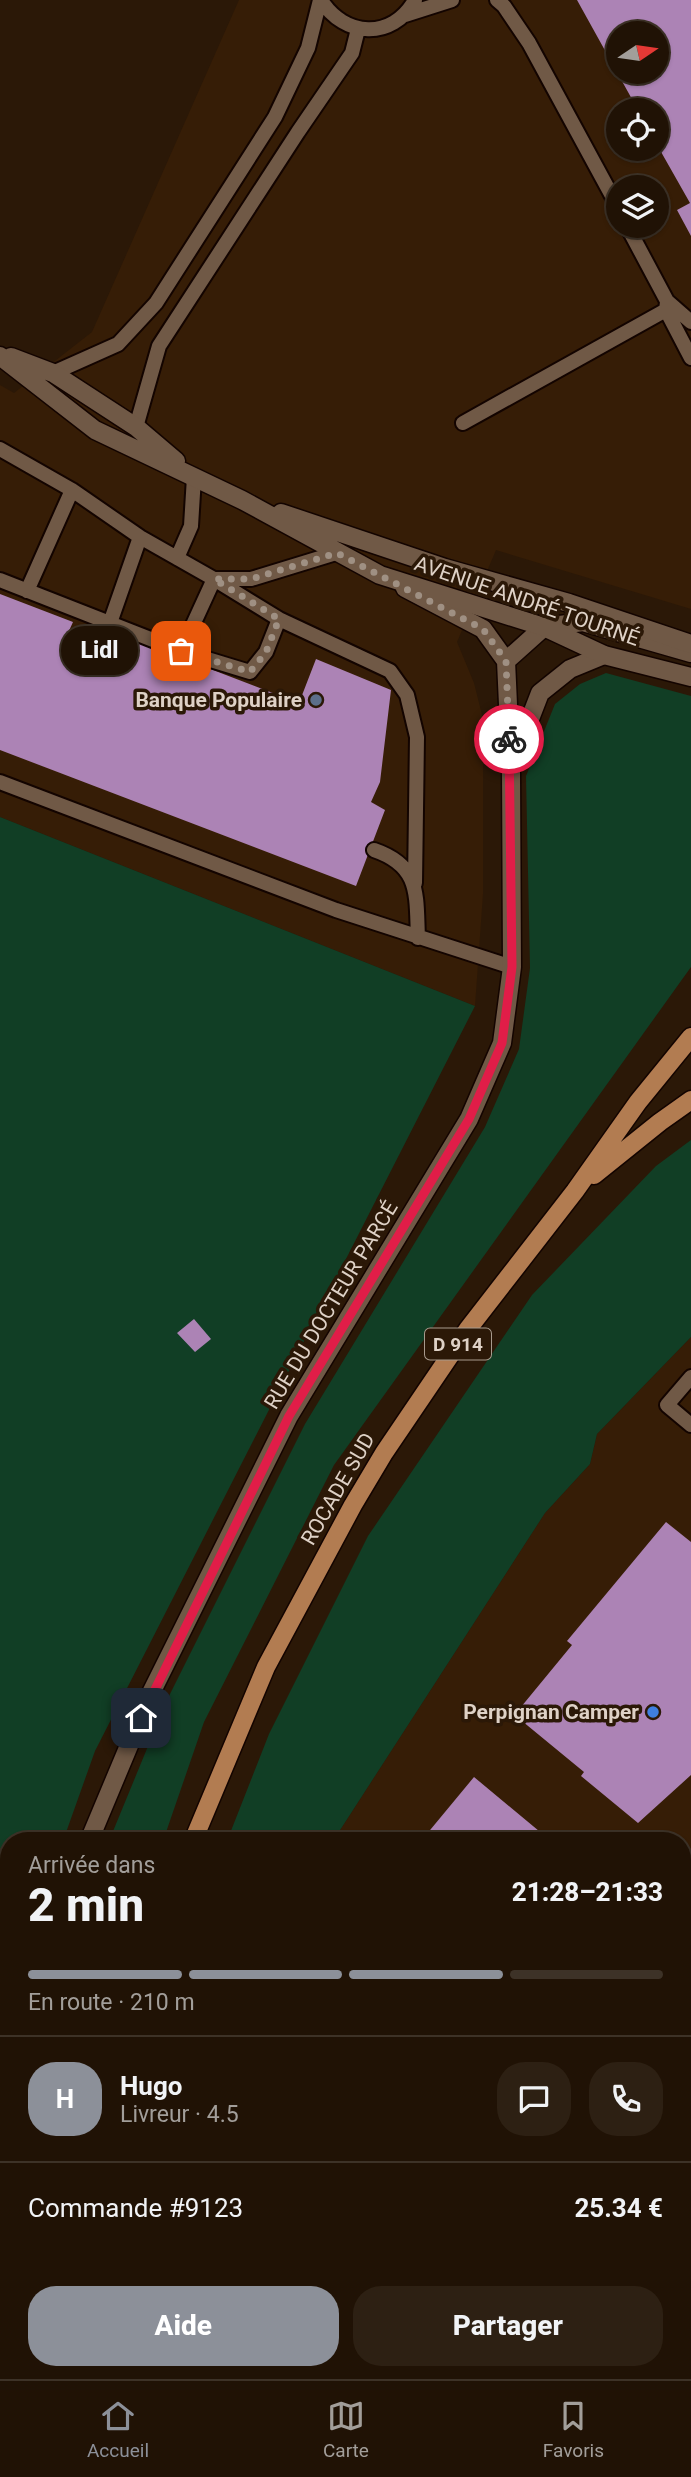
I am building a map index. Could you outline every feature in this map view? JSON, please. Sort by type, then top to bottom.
[{"type":"main road","name":"D 914","points":[[575,1191],[638,1102],[691,1037]]},
{"type":"main road","name":"D 914","points":[[575,1191],[691,1100]]},
{"type":"main road","name":"ROCADE SUD","points":[[197,1832],[266,1667],[353,1505],[384,1453],[468,1329],[575,1191]]},
{"type":"street","name":"AVENUE ANDRÉ TOURNÉ","points":[[0,355],[53,373],[136,427],[194,477]]},
{"type":"street","name":"AVENUE ANDRÉ TOURNÉ","points":[[0,355],[95,430],[242,500],[380,575],[544,627],[604,654],[691,677]]},
{"type":"street","name":"AVENUE ANDRÉ TOURNÉ","points":[[242,500],[445,568],[569,603],[691,644]]},
{"type":"street","points":[[380,575],[483,629],[506,661],[544,627],[583,622],[691,653]]},
{"type":"street","name":"RUE DU DOCTEUR PARCÉ","points":[[511,770],[540,693],[570,669],[604,654]]},
{"type":"street","name":"RUE DU DOCTEUR PARCÉ","points":[[93,1832],[151,1693],[289,1416],[469,1119],[502,1043],[512,967],[511,770],[506,661]]},
{"type":"lane","points":[[320,0],[329,13],[342,23],[358,29],[390,25],[403,16],[452,0]]},
{"type":"lane","points":[[53,373],[118,344],[156,303],[275,117],[308,48],[320,0]]},
{"type":"lane","points":[[403,16],[415,0]]},
{"type":"lane","points":[[497,0],[529,43],[606,186]]},
{"type":"lane","points":[[136,427],[159,346],[352,53],[358,29]]},
{"type":"lane","points":[[633,238],[691,358]]},
{"type":"lane","points":[[666,306],[691,322]]},
{"type":"lane","points":[[463,422],[666,306]]},
{"type":"lane","points":[[0,450],[72,490],[140,537],[279,619],[390,671],[407,695],[417,737],[415,883],[418,938]]},
{"type":"lane","points":[[177,558],[191,526],[194,477]]},
{"type":"lane","points":[[27,591],[72,490]]},
{"type":"lane","points":[[110,623],[140,537]]},
{"type":"lane","points":[[214,579],[251,579],[337,553]]},
{"type":"lane","points":[[181,651],[214,579]]},
{"type":"lane","points":[[0,580],[181,651],[250,672],[266,652],[279,619]]},
{"type":"lane","points":[[0,782],[336,910],[512,967]]},
{"type":"lane","points":[[374,850],[394,857],[415,883]]},
{"type":"lane","points":[[691,1377],[667,1405],[691,1425]]},
{"type":"shaded area","points":[[239,0],[691,0],[691,609],[496,550],[457,642],[474,683],[483,719],[483,894],[475,1006],[0,817],[0,385],[14,393],[92,332]]},
{"type":"shaded area","points":[[691,1337],[691,1832],[339,1832],[545,1513],[590,1464],[597,1434]]},
{"type":"green space","points":[[606,673],[691,696],[691,967],[334,1465],[204,1722],[166,1832],[113,1832],[167,1700],[305,1424],[485,1127],[519,1049],[530,968],[526,776],[555,704],[580,684]]},
{"type":"green space","points":[[0,817],[475,1006],[95,1751],[66,1832],[0,1832]]},
{"type":"green space","points":[[691,1140],[691,1337],[597,1434],[590,1464],[545,1513],[339,1832],[231,1832],[269,1734],[368,1536],[532,1295],[656,1166]]},
{"type":"building","points":[[577,0],[691,0],[691,236],[677,210],[690,203],[666,161],[669,161],[669,98],[631,98],[624,84],[669,84],[669,21],[606,21],[606,52]]},
{"type":"building","points":[[0,594],[73,622],[68,633],[91,642],[98,626],[299,703],[316,659],[391,690],[380,782],[371,802],[385,810],[356,886],[0,750]]},
{"type":"building","points":[[194,1319],[211,1339],[195,1352],[177,1333]]},
{"type":"building","points":[[666,1522],[691,1542],[691,1775],[638,1823],[581,1776],[584,1772],[522,1721],[521,1707],[572,1645],[567,1641]]},
{"type":"building","points":[[474,1777],[540,1832],[428,1832]]},
{"type":"way so far","points":[[181,651],[250,672],[266,652],[279,619],[214,579],[251,579],[337,553],[483,629],[506,661],[509,739]]},
{"type":"place","name":"Lidl","points":[[181,651]]},
{"type":"place","name":"Banque Populaire","points":[[316,700]]},
{"type":"place","name":"Perpignan Camper","points":[[653,1712]]},
{"type":"route","points":[[141,1718],[289,1416],[469,1119],[502,1043],[512,967],[509,739]]}]
